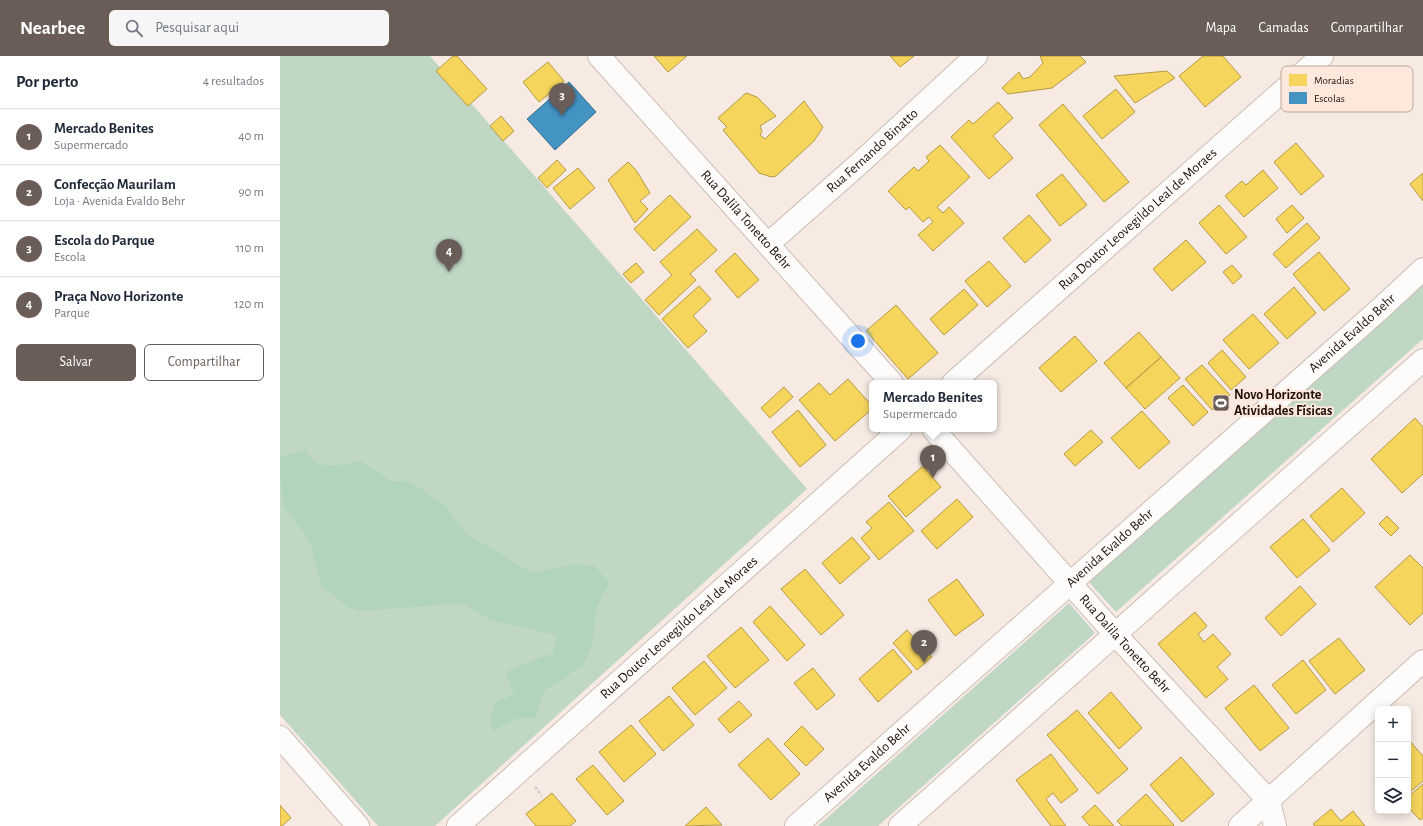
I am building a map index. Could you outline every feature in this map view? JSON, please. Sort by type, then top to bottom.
[{"type":"street","name":"Rua Dalila Tonetto Behr","points":[[599,56],[889,380]]},
{"type":"street","name":"Rua Fernando Binatto","points":[[768,244],[860,163],[976,56]]},
{"type":"street","name":"Rua Doutor Leovegildo Leal de Moraes","points":[[1311,66],[1322,56]]},
{"type":"street","name":"Rua Doutor Leovegildo Leal de Moraes","points":[[956,380],[1281,92]]},
{"type":"street","name":"Avenida Evaldo Behr","points":[[796,826],[1368,320],[1423,269]]},
{"type":"street","points":[[900,826],[1423,360]]},
{"type":"street","name":"Rua Doutor Leovegildo Leal de Moraes","points":[[458,826],[898,432]]},
{"type":"street","name":"Rua Dalila Tonetto Behr","points":[[936,432],[1115,634],[1269,801],[1275,826]]},
{"type":"street","points":[[1240,826],[1423,661]]},
{"type":"street","points":[[280,737],[358,826]]},
{"type":"path","points":[[533,785],[542,796]]},
{"type":"green space","points":[[280,56],[430,56],[807,489],[435,826],[378,826],[280,715]]},
{"type":"green space","points":[[1423,284],[1423,339],[1116,612],[1089,582]]},
{"type":"green space","points":[[305,449],[310,457],[322,465],[336,466],[361,461],[392,482],[410,481],[443,504],[467,534],[532,573],[577,564],[595,566],[609,583],[597,606],[592,647],[583,665],[544,691],[535,718],[517,718],[493,731],[489,720],[495,703],[514,694],[505,672],[553,653],[556,635],[490,620],[464,603],[360,611],[347,606],[322,587],[310,541],[284,507],[280,458]]},
{"type":"green space","points":[[1069,603],[1095,633],[878,826],[818,826]]},
{"type":"building: Moradias","points":[[453,56],[457,56],[487,89],[468,106],[436,71]]},
{"type":"building: Moradias","points":[[654,56],[687,56],[668,72]]},
{"type":"building: Moradias","points":[[890,56],[914,56],[900,67]]},
{"type":"building: Moradias","points":[[1040,56],[1080,56],[1086,62],[1052,88],[1008,94],[1002,88],[1019,72],[1023,79],[1030,77],[1043,63]]},
{"type":"building: Moradias","points":[[1203,56],[1223,56],[1241,77],[1205,107],[1179,76]]},
{"type":"building: Moradias","points":[[548,62],[564,81],[539,102],[523,82]]},
{"type":"building: Moradias","points":[[1167,71],[1175,78],[1135,103],[1114,76]]},
{"type":"building: Moradias","points":[[1116,89],[1135,112],[1102,139],[1083,116]]},
{"type":"building: Moradias","points":[[746,93],[757,97],[776,116],[760,126],[762,131],[760,135],[765,139],[804,101],[823,127],[814,141],[776,176],[771,177],[759,173],[723,130],[727,127],[718,118]]},
{"type":"building: Moradias","points":[[998,102],[1013,118],[993,136],[1013,158],[989,179],[951,137],[969,120],[973,124]]},
{"type":"building: Moradias","points":[[1063,104],[1129,182],[1104,202],[1039,125]]},
{"type":"building: Moradias","points":[[501,116],[514,131],[503,141],[490,126]]},
{"type":"building: Moradias","points":[[1296,143],[1324,176],[1301,195],[1274,162]]},
{"type":"building: Moradias","points":[[940,145],[970,177],[937,207],[943,213],[949,207],[964,223],[933,251],[918,235],[933,222],[929,217],[923,222],[909,207],[906,210],[888,191],[914,167],[918,171],[929,161],[926,157]]},
{"type":"building: Moradias","points":[[557,160],[566,170],[547,188],[538,178]]},
{"type":"building: Moradias","points":[[628,162],[636,170],[650,193],[640,201],[648,209],[635,223],[608,180]]},
{"type":"building: Moradias","points":[[578,168],[595,188],[570,209],[553,188]]},
{"type":"building: Moradias","points":[[1263,170],[1278,188],[1244,217],[1225,196],[1242,181],[1246,185]]},
{"type":"building: Moradias","points":[[1423,173],[1423,201],[1410,184]]},
{"type":"building: Moradias","points":[[1062,174],[1087,205],[1060,226],[1036,195]]},
{"type":"building: Moradias","points":[[670,195],[691,217],[654,251],[634,229]]},
{"type":"building: Moradias","points":[[1219,205],[1247,237],[1226,254],[1199,223]]},
{"type":"building: Moradias","points":[[1292,205],[1304,218],[1287,233],[1276,219]]},
{"type":"building: Moradias","points":[[1029,215],[1051,240],[1025,263],[1003,238]]},
{"type":"building: Moradias","points":[[1307,223],[1320,238],[1286,268],[1273,254]]},
{"type":"building: Moradias","points":[[697,229],[717,250],[690,274],[696,280],[659,315],[645,300],[672,275],[660,262]]},
{"type":"building: Moradias","points":[[1186,240],[1206,262],[1172,291],[1153,269]]},
{"type":"building: Moradias","points":[[1319,252],[1350,289],[1324,311],[1293,274]]},
{"type":"building: Moradias","points":[[735,253],[759,280],[738,298],[715,271]]},
{"type":"building: Moradias","points":[[989,261],[1011,286],[987,307],[965,281]]},
{"type":"building: Moradias","points":[[636,263],[644,272],[631,283],[623,274]]},
{"type":"building: Moradias","points":[[1232,265],[1242,276],[1233,284],[1223,272]]},
{"type":"building: Moradias","points":[[699,286],[711,299],[693,316],[707,331],[688,348],[662,319]]},
{"type":"building: Moradias","points":[[1294,287],[1316,313],[1287,339],[1264,314]]},
{"type":"building: Moradias","points":[[964,289],[978,305],[944,335],[930,319]]},
{"type":"building: Moradias","points":[[896,305],[938,353],[908,379],[866,331]]},
{"type":"building: Moradias","points":[[1253,314],[1279,343],[1249,369],[1223,340]]},
{"type":"building: Moradias","points":[[1139,332],[1161,357],[1126,388],[1104,363]]},
{"type":"building: Moradias","points":[[1075,336],[1097,361],[1061,392],[1039,368]]},
{"type":"building: Moradias","points":[[1222,350],[1246,377],[1231,390],[1208,363]]},
{"type":"building: Moradias","points":[[1161,357],[1180,378],[1145,409],[1126,388]]},
{"type":"building: Moradias","points":[[1202,365],[1230,395],[1212,410],[1185,379]]},
{"type":"building: Moradias","points":[[848,379],[869,403],[869,412],[835,441],[799,400],[819,383],[830,395]]},
{"type":"building: Moradias","points":[[1183,385],[1208,412],[1193,426],[1168,398]]},
{"type":"building: Moradias","points":[[784,387],[793,397],[770,418],[761,408]]},
{"type":"building: Moradias","points":[[798,410],[826,445],[800,467],[772,432]]},
{"type":"building: Moradias","points":[[1142,411],[1170,442],[1139,469],[1111,438]]},
{"type":"building: Moradias","points":[[1415,418],[1423,427],[1423,474],[1402,493],[1371,459]]},
{"type":"building: Moradias","points":[[1091,430],[1103,442],[1075,466],[1064,454]]},
{"type":"building: Moradias","points":[[923,466],[941,487],[906,517],[888,496]]},
{"type":"building: Moradias","points":[[1342,488],[1365,513],[1333,542],[1310,516]]},
{"type":"building: Moradias","points":[[957,499],[973,517],[937,549],[921,531]]},
{"type":"building: Moradias","points":[[889,502],[914,531],[879,560],[861,538],[872,528],[866,522]]},
{"type":"building: Moradias","points":[[1387,516],[1399,528],[1391,536],[1379,524]]},
{"type":"building: Moradias","points":[[1303,519],[1330,550],[1297,578],[1270,547]]},
{"type":"building: Moradias","points":[[852,537],[870,558],[840,584],[822,563]]},
{"type":"building: Moradias","points":[[1410,555],[1423,568],[1423,613],[1410,625],[1375,587]]},
{"type":"building: Moradias","points":[[805,569],[844,615],[821,635],[781,589]]},
{"type":"building: Moradias","points":[[957,579],[984,615],[955,636],[928,600]]},
{"type":"building: Moradias","points":[[1300,586],[1316,604],[1281,636],[1265,618]]},
{"type":"building: Moradias","points":[[770,606],[805,645],[787,661],[753,622]]},
{"type":"building: Moradias","points":[[1195,612],[1207,626],[1198,634],[1204,642],[1213,634],[1231,654],[1217,667],[1228,679],[1206,698],[1158,644]]},
{"type":"building: Moradias","points":[[741,627],[769,660],[735,688],[707,656]]},
{"type":"building: Moradias","points":[[907,630],[932,657],[917,670],[893,643]]},
{"type":"building: Moradias","points":[[1339,638],[1365,670],[1335,694],[1309,661]]},
{"type":"building: Moradias","points":[[893,649],[912,672],[878,702],[859,679]]},
{"type":"building: Moradias","points":[[1303,660],[1326,690],[1296,714],[1272,685]]},
{"type":"building: Moradias","points":[[704,661],[727,688],[695,715],[672,688]]},
{"type":"building: Moradias","points":[[813,668],[835,695],[817,710],[794,683]]},
{"type":"building: Moradias","points":[[1254,685],[1289,728],[1260,751],[1225,708]]},
{"type":"building: Moradias","points":[[1111,692],[1142,728],[1119,749],[1088,713]]},
{"type":"building: Moradias","points":[[669,696],[694,725],[663,751],[639,721]]},
{"type":"building: Moradias","points":[[739,701],[752,715],[730,733],[718,719]]},
{"type":"building: Moradias","points":[[1077,710],[1128,769],[1098,794],[1047,735]]},
{"type":"building: Moradias","points":[[631,725],[656,754],[624,782],[599,752]]},
{"type":"building: Moradias","points":[[802,726],[824,749],[806,766],[784,744]]},
{"type":"building: Moradias","points":[[768,738],[800,774],[771,800],[738,765]]},
{"type":"building: Moradias","points":[[1411,742],[1423,756],[1423,781],[1411,791]]},
{"type":"building: Moradias","points":[[1051,754],[1078,790],[1061,803],[1053,793],[1046,799],[1066,826],[1051,826],[1016,780]]},
{"type":"building: Moradias","points":[[1181,757],[1214,794],[1182,822],[1150,785]]},
{"type":"building: Moradias","points":[[593,765],[624,801],[607,815],[576,779]]},
{"type":"building: Moradias","points":[[1423,784],[1423,818],[1420,820],[1411,810],[1411,794]]},
{"type":"building: Moradias","points":[[552,793],[576,821],[570,826],[536,826],[526,814]]},
{"type":"building: Moradias","points":[[1146,794],[1174,825],[1173,826],[1122,826],[1117,821]]},
{"type":"building: Moradias","points":[[280,805],[291,818],[282,826],[280,826]]},
{"type":"building: Moradias","points":[[1095,805],[1114,826],[1090,826],[1082,817]]},
{"type":"building: Moradias","points":[[706,807],[722,825],[685,826]]},
{"type":"building: Moradias","points":[[1331,809],[1341,821],[1353,811],[1365,826],[1315,826],[1313,824]]},
{"type":"building: Escolas","points":[[569,82],[596,112],[555,150],[527,119]]},
{"type":"place","name":"Escola do Parque","points":[[562,116]]},
{"type":"place","name":"Praça Novo Horizonte","points":[[449,272]]},
{"type":"place","name":"Novo Horizonte Atividades Físicas","points":[[1221,403]]},
{"type":"place","name":"Mercado Benites","points":[[933,478]]},
{"type":"place","name":"Confecção Maurilam","points":[[924,663]]}]
